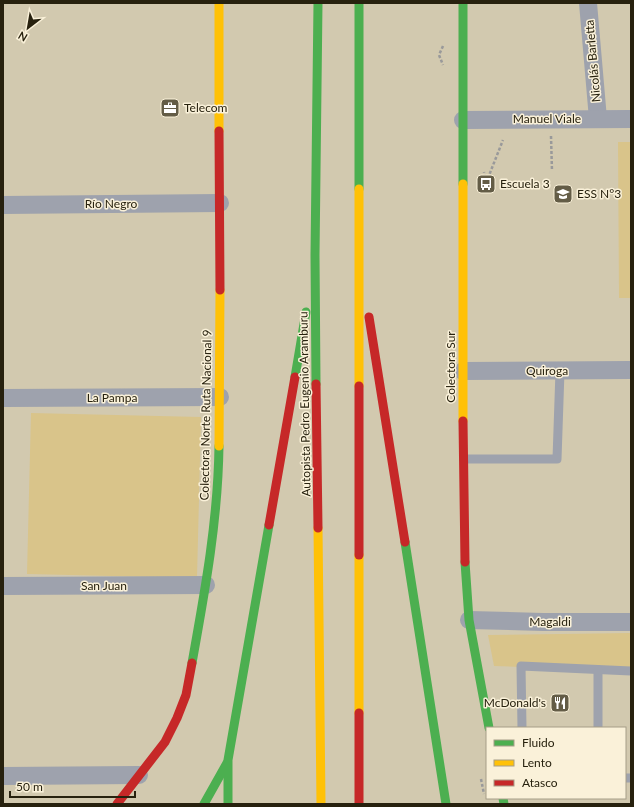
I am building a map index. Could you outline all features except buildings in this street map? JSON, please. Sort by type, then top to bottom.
[{"type":"main road","name":"Colectora Norte Ruta Nacional 9","points":[[117,804],[165,742],[177,718],[186,695],[206,585],[219,466],[219,3]]},
{"type":"main road","name":"Autopista Pedro Eugenio Aramburu","points":[[318,3],[315,255],[321,804]]},
{"type":"main road","points":[[358,3],[359,804]]},
{"type":"main road","name":"Colectora Sur","points":[[463,3],[463,371],[465,573],[469,620],[489,727]]},
{"type":"main road","points":[[358,252],[446,804]]},
{"type":"main road","points":[[228,804],[228,760],[315,255]]},
{"type":"main road","points":[[204,804],[228,760]]},
{"type":"street","name":"Nicolás Barletta","points":[[588,3],[598,119]]},
{"type":"street","name":"Manuel Viale","points":[[463,120],[631,119]]},
{"type":"street","name":"Río Negro","points":[[3,205],[220,203]]},
{"type":"street","name":"Quiroga","points":[[463,371],[631,370]]},
{"type":"street","name":"La Pampa","points":[[3,398],[220,397]]},
{"type":"street","name":"San Juan","points":[[3,586],[206,585]]},
{"type":"street","name":"Magaldi","points":[[469,620],[631,622]]},
{"type":"street","points":[[3,776],[139,775]]},
{"type":"lane","points":[[464,459],[557,459],[560,370]]},
{"type":"lane","points":[[522,727],[521,666],[631,671]]},
{"type":"lane","points":[[598,670],[598,727]]},
{"type":"path","points":[[550,120],[552,171]]},
{"type":"path","points":[[481,198],[503,140]]},
{"type":"path","points":[[483,169],[486,184]]},
{"type":"shaded area","points":[[618,142],[631,142],[631,298],[619,298]]},
{"type":"shaded area","points":[[31,413],[201,417],[197,578],[27,574]]},
{"type":"shaded area","points":[[631,633],[631,671],[494,666],[488,635]]},
{"type":"traffic: fast","points":[[316,384],[315,255],[318,3]]},
{"type":"traffic: fast","points":[[359,3],[359,189]]},
{"type":"traffic: fast","points":[[463,3],[463,184]]},
{"type":"traffic: fast","points":[[295,377],[306,312]]},
{"type":"traffic: fast","points":[[192,663],[206,582],[213,528],[219,446]]},
{"type":"traffic: fast","points":[[228,804],[228,760],[269,525]]},
{"type":"traffic: fast","points":[[405,542],[446,804]]},
{"type":"traffic: fast","points":[[465,562],[469,620],[489,727]]},
{"type":"traffic: fast","points":[[204,804],[227,763]]},
{"type":"traffic: fast","points":[[503,799],[504,804]]},
{"type":"traffic: slow","points":[[219,3],[219,131]]},
{"type":"traffic: slow","points":[[463,184],[463,421]]},
{"type":"traffic: slow","points":[[359,189],[359,386]]},
{"type":"traffic: slow","points":[[219,446],[220,290]]},
{"type":"traffic: slow","points":[[318,528],[321,804]]},
{"type":"traffic: slow","points":[[359,555],[359,713]]},
{"type":"traffic: jam","points":[[219,131],[220,290]]},
{"type":"traffic: jam","points":[[369,317],[405,542]]},
{"type":"traffic: jam","points":[[269,525],[295,377]]},
{"type":"traffic: jam","points":[[316,384],[318,528]]},
{"type":"traffic: jam","points":[[359,386],[359,555]]},
{"type":"traffic: jam","points":[[463,421],[465,562]]},
{"type":"traffic: jam","points":[[117,804],[165,742],[186,695],[192,663]]},
{"type":"traffic: jam","points":[[359,713],[359,804]]},
{"type":"place","name":"Telecom","points":[[170,108]]},
{"type":"place","name":"Escuela 3","points":[[486,184]]},
{"type":"place","name":"ESS N°3","points":[[563,194]]},
{"type":"place","name":"McDonald's","points":[[560,703]]}]
